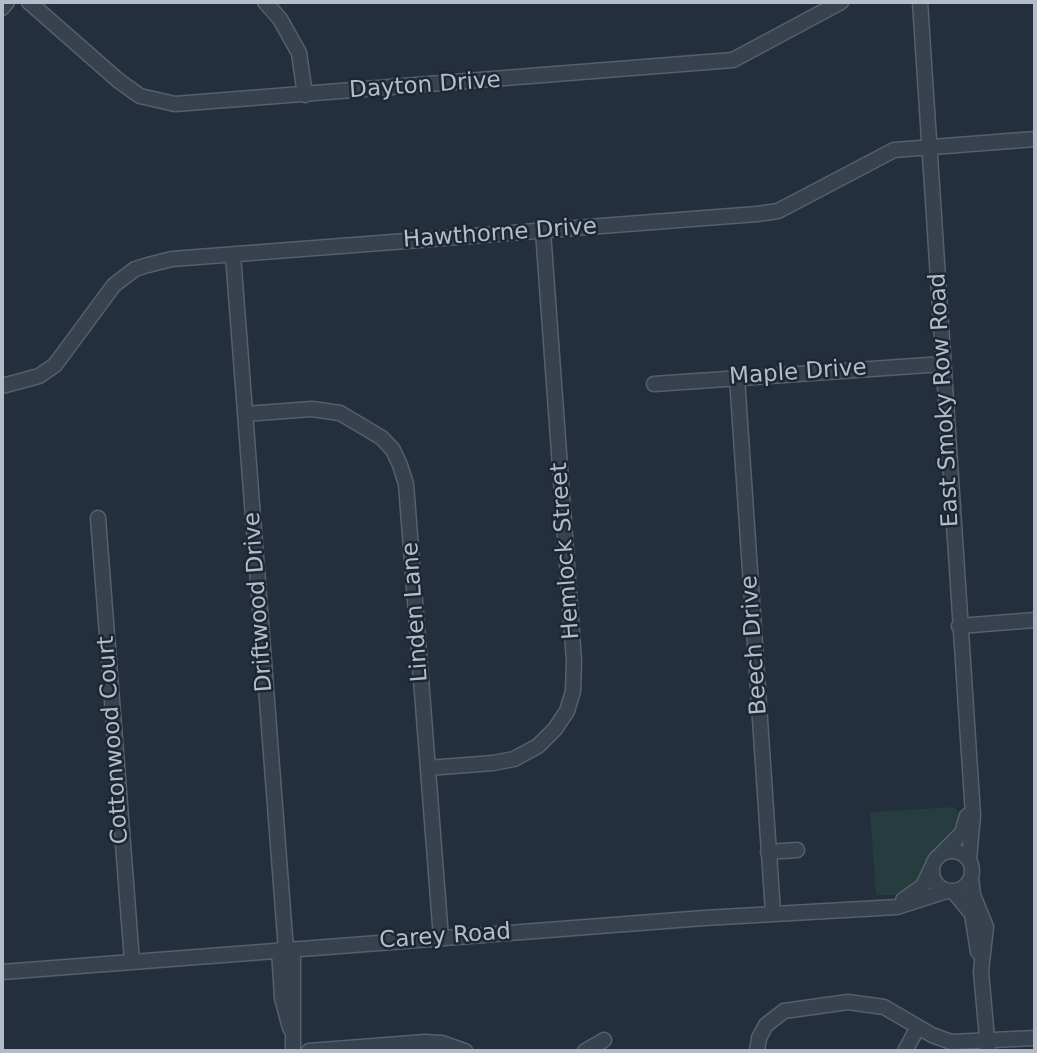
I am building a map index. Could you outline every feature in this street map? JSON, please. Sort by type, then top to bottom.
[{"type":"street","points":[[2,8],[7,2]]},
{"type":"street","name":"Dayton Drive","points":[[29,2],[119,81],[140,96],[175,104],[733,60],[841,2]]},
{"type":"street","points":[[265,2],[280,19],[299,53],[305,95]]},
{"type":"street","name":"East Smoky Row Road","points":[[920,2],[973,815],[969,860]]},
{"type":"street","name":"Hawthorne Drive","points":[[2,386],[39,376],[55,365],[106,293],[135,269],[172,260],[778,211],[885,153],[930,146],[1035,139]]},
{"type":"street","name":"Hemlock Street","points":[[428,768],[493,763],[526,752],[555,729],[566,711],[573,691],[574,661],[543,231]]},
{"type":"street","name":"Driftwood Drive","points":[[233,255],[286,950],[282,998],[293,1044]]},
{"type":"street","name":"Maple Drive","points":[[654,384],[943,363]]},
{"type":"street","name":"Beech Drive","points":[[737,377],[773,914]]},
{"type":"street","name":"Linden Lane","points":[[245,414],[332,411],[367,426],[393,450],[407,484],[441,937]]},
{"type":"street","name":"Cottonwood Court","points":[[98,518],[132,961]]},
{"type":"street","points":[[959,626],[1035,620]]},
{"type":"street","name":"East Smoky Row Road","points":[[937,859],[962,833],[970,798]]},
{"type":"street","points":[[768,852],[797,850]]},
{"type":"street","points":[[981,963],[986,927],[973,895],[969,860],[956,851],[937,859],[934,881],[950,891],[972,914],[981,963],[987,1046]]},
{"type":"street","name":"Carey Road","points":[[888,906],[917,892],[937,859]]},
{"type":"street","points":[[950,891],[962,888],[971,877]]},
{"type":"street","name":"Carey Road","points":[[2,972],[441,937],[905,906],[950,891]]},
{"type":"street","points":[[757,1051],[759,1038],[766,1025],[784,1010],[796,1006],[872,1003],[951,1042],[987,1046],[1035,1038]]},
{"type":"street","points":[[905,1051],[918,1027]]},
{"type":"street","points":[[585,1051],[604,1040]]},
{"type":"street","points":[[309,1051],[425,1042],[442,1043],[465,1051]]},
{"type":"green space","points":[[954,807],[963,816],[959,829],[930,856],[923,876],[901,895],[876,895],[870,812]]}]
